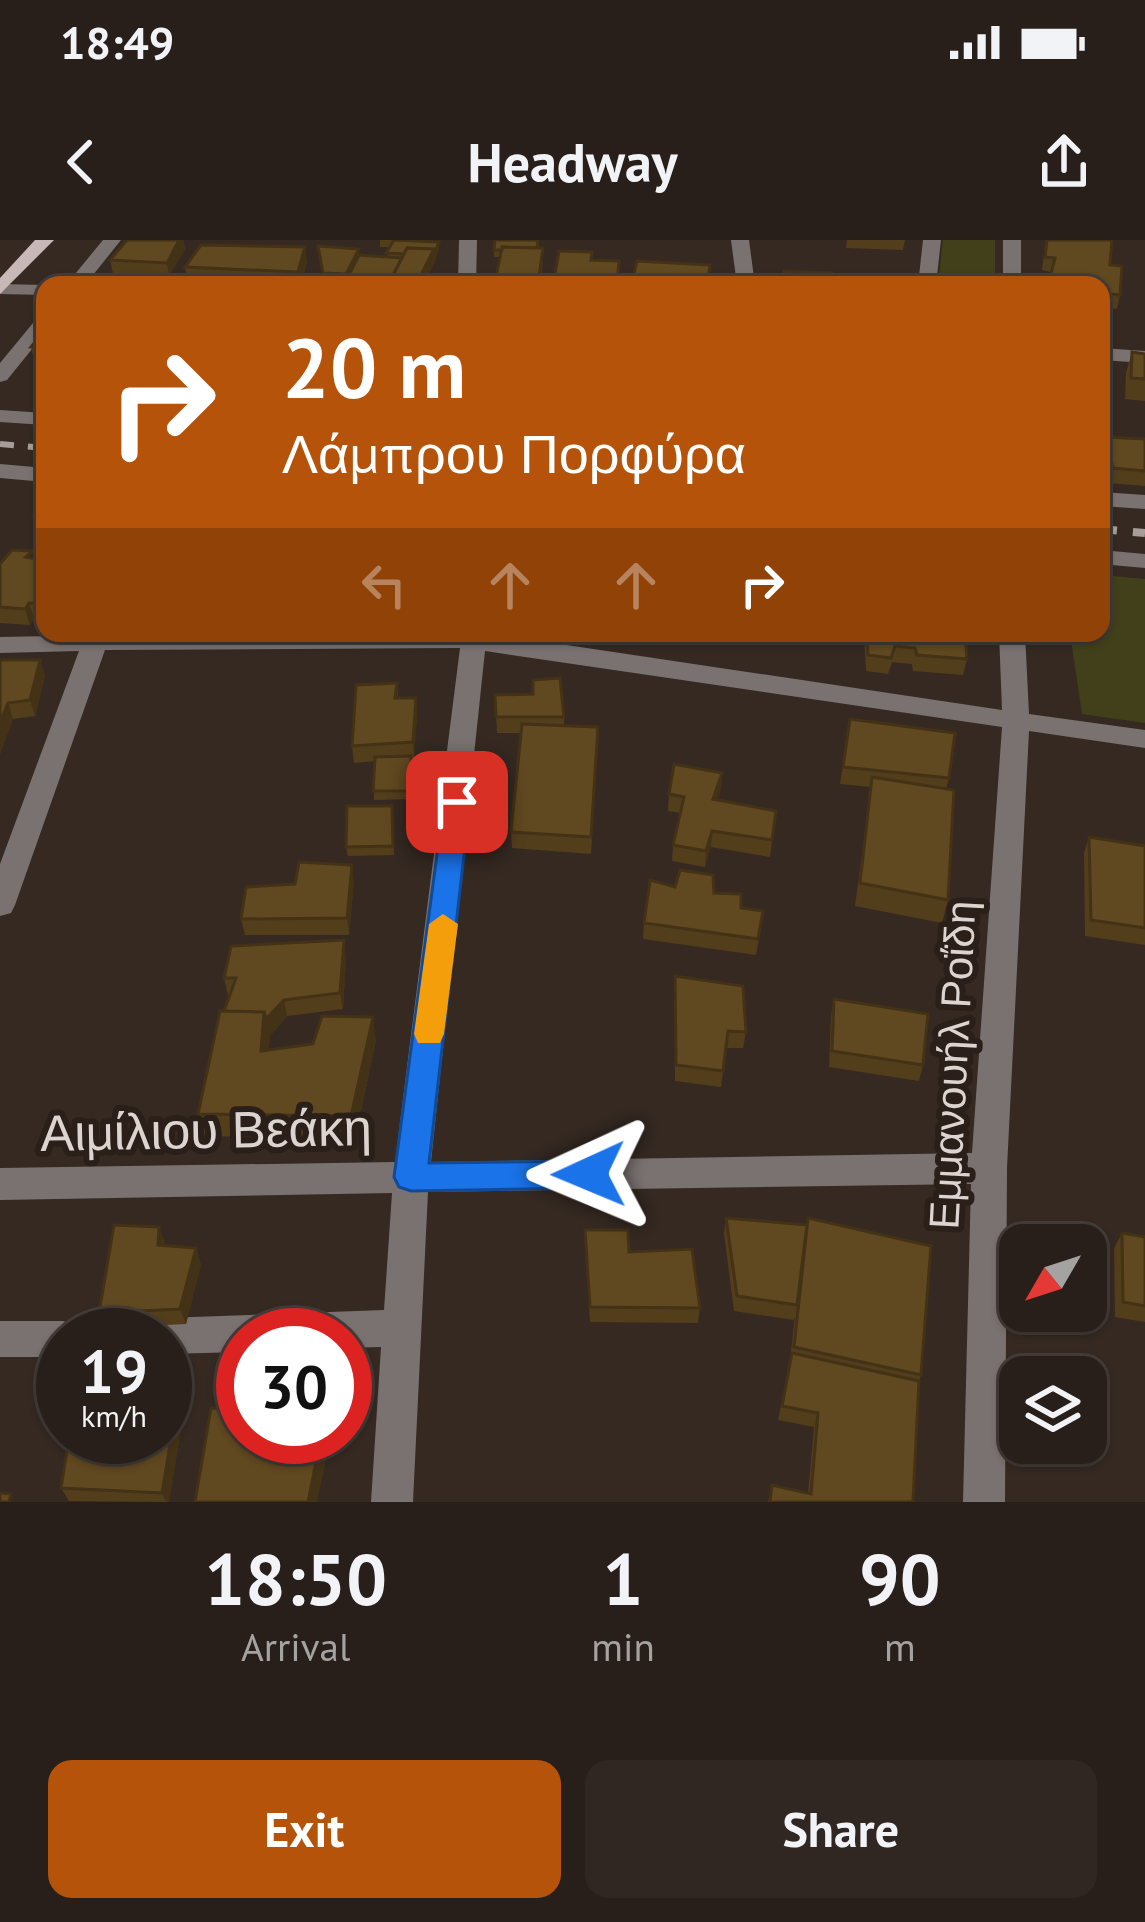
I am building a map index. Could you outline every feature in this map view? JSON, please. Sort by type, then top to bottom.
[{"type":"main road","points":[[0,259],[18,240]]},
{"type":"main road","points":[[0,289],[45,240]]},
{"type":"street","points":[[82,276],[112,240]]},
{"type":"street","points":[[467,276],[468,240]]},
{"type":"street","points":[[740,240],[745,276]]},
{"type":"street","points":[[928,276],[932,240]]},
{"type":"street","points":[[1012,240],[1012,276]]},
{"type":"street","points":[[0,289],[36,290]]},
{"type":"street","points":[[0,376],[36,332]]},
{"type":"street","points":[[1110,355],[1145,357]]},
{"type":"street","points":[[0,416],[36,418]]},
{"type":"street","points":[[0,472],[36,474]]},
{"type":"street","points":[[1110,500],[1145,502]]},
{"type":"street","points":[[1110,558],[1145,561]]},
{"type":"street","points":[[0,644],[95,642],[0,905]]},
{"type":"street","points":[[392,1502],[411,1177],[473,642]]},
{"type":"street","points":[[500,642],[668,674],[825,690],[1145,739]]},
{"type":"street","name":"Εμμανουήλ Ροΐδη","points":[[984,1502],[989,1168],[1016,720],[1012,642]]},
{"type":"street","name":"Αιμίλιου Βεάκη","points":[[0,1184],[989,1168]]},
{"type":"street","points":[[192,1335],[401,1328]]},
{"type":"street","points":[[0,1340],[36,1340]]},
{"type":"shaded area","points":[[943,240],[995,240],[995,276],[939,276]]},
{"type":"shaded area","points":[[1110,576],[1145,579],[1145,723],[1082,714],[1071,642],[1110,642]]},
{"type":"building","points":[[127,240],[179,240],[167,263],[110,260]]},
{"type":"building","points":[[394,240],[439,242],[434,255],[434,249],[386,253]]},
{"type":"building","points":[[495,240],[538,240],[537,248],[494,250]]},
{"type":"building","points":[[1047,240],[1112,240],[1110,265],[1122,266],[1120,295],[1110,294],[1110,276],[1050,276],[1055,258],[1045,257]]},
{"type":"building","points":[[201,245],[305,247],[298,272],[185,267]]},
{"type":"building","points":[[318,246],[359,249],[346,274],[323,273]]},
{"type":"building","points":[[502,247],[543,248],[539,276],[496,276]]},
{"type":"building","points":[[407,248],[434,249],[420,276],[393,275]]},
{"type":"building","points":[[559,251],[592,252],[591,260],[619,261],[618,276],[555,276]]},
{"type":"building","points":[[359,255],[402,258],[393,276],[348,276]]},
{"type":"building","points":[[637,261],[710,265],[708,276],[634,276]]},
{"type":"building","points":[[784,271],[832,276],[784,276]]},
{"type":"building","points":[[1132,352],[1145,354],[1145,379],[1131,378]]},
{"type":"building","points":[[1110,437],[1145,439],[1145,471],[1113,468]]},
{"type":"building","points":[[12,550],[33,551],[26,557],[36,559],[36,603],[25,609],[0,607],[0,564]]},
{"type":"building","points":[[867,642],[966,642],[967,659],[917,655],[915,648],[895,646],[891,658],[868,655]]},
{"type":"building","points":[[0,660],[40,660],[30,700],[8,703],[0,723]]},
{"type":"building","points":[[560,678],[564,717],[496,717],[495,695],[533,694],[533,680]]},
{"type":"building","points":[[397,683],[395,698],[416,698],[413,742],[352,746],[356,685]]},
{"type":"building","points":[[850,719],[955,733],[949,778],[843,767]]},
{"type":"building","points":[[522,724],[598,727],[591,837],[511,832]]},
{"type":"building","points":[[411,756],[411,791],[373,791],[375,757]]},
{"type":"building","points":[[674,764],[722,773],[713,799],[776,811],[772,840],[712,831],[706,851],[673,845],[684,797],[669,794]]},
{"type":"building","points":[[872,777],[954,790],[948,900],[860,883]]},
{"type":"building","points":[[347,806],[392,806],[393,846],[346,847]]},
{"type":"building","points":[[1089,837],[1145,846],[1145,928],[1091,920]]},
{"type":"building","points":[[299,862],[352,865],[347,918],[241,919],[246,887],[295,884]]},
{"type":"building","points":[[680,870],[713,875],[714,893],[741,894],[741,908],[763,911],[758,939],[644,923],[650,880],[675,887]]},
{"type":"building","points":[[344,940],[340,993],[284,1000],[266,1019],[264,1012],[224,1011],[236,978],[224,978],[231,946]]},
{"type":"building","points":[[675,976],[743,986],[746,1032],[728,1031],[723,1071],[676,1065]]},
{"type":"building","points":[[834,999],[928,1014],[923,1065],[832,1051]]},
{"type":"building","points":[[220,1011],[264,1012],[261,1051],[313,1044],[322,1016],[373,1017],[351,1116],[198,1114]]},
{"type":"building","points":[[726,1218],[807,1225],[797,1305],[737,1296]]},
{"type":"building","points":[[808,1218],[931,1246],[921,1375],[794,1347]]},
{"type":"building","points":[[114,1225],[159,1227],[158,1245],[196,1248],[180,1308],[100,1308]]},
{"type":"building","points":[[585,1230],[628,1230],[629,1252],[692,1249],[700,1308],[590,1307]]},
{"type":"building","points":[[1122,1233],[1145,1237],[1145,1306],[1123,1302]]},
{"type":"building","points":[[792,1353],[919,1381],[913,1502],[770,1502],[772,1485],[811,1494],[818,1413],[782,1406]]},
{"type":"building","points":[[211,1408],[216,1408],[216,1464],[316,1464],[308,1502],[195,1502]]},
{"type":"building","points":[[65,1464],[167,1464],[162,1493],[61,1488]]},
{"type":"railway","points":[[0,444],[36,447]]},
{"type":"railway","points":[[1110,530],[1145,533]]},
{"type":"slow traffic","points":[[429,1034],[443,924]]},
{"type":"route","points":[[457,802],[411,1177],[589,1174]]}]
